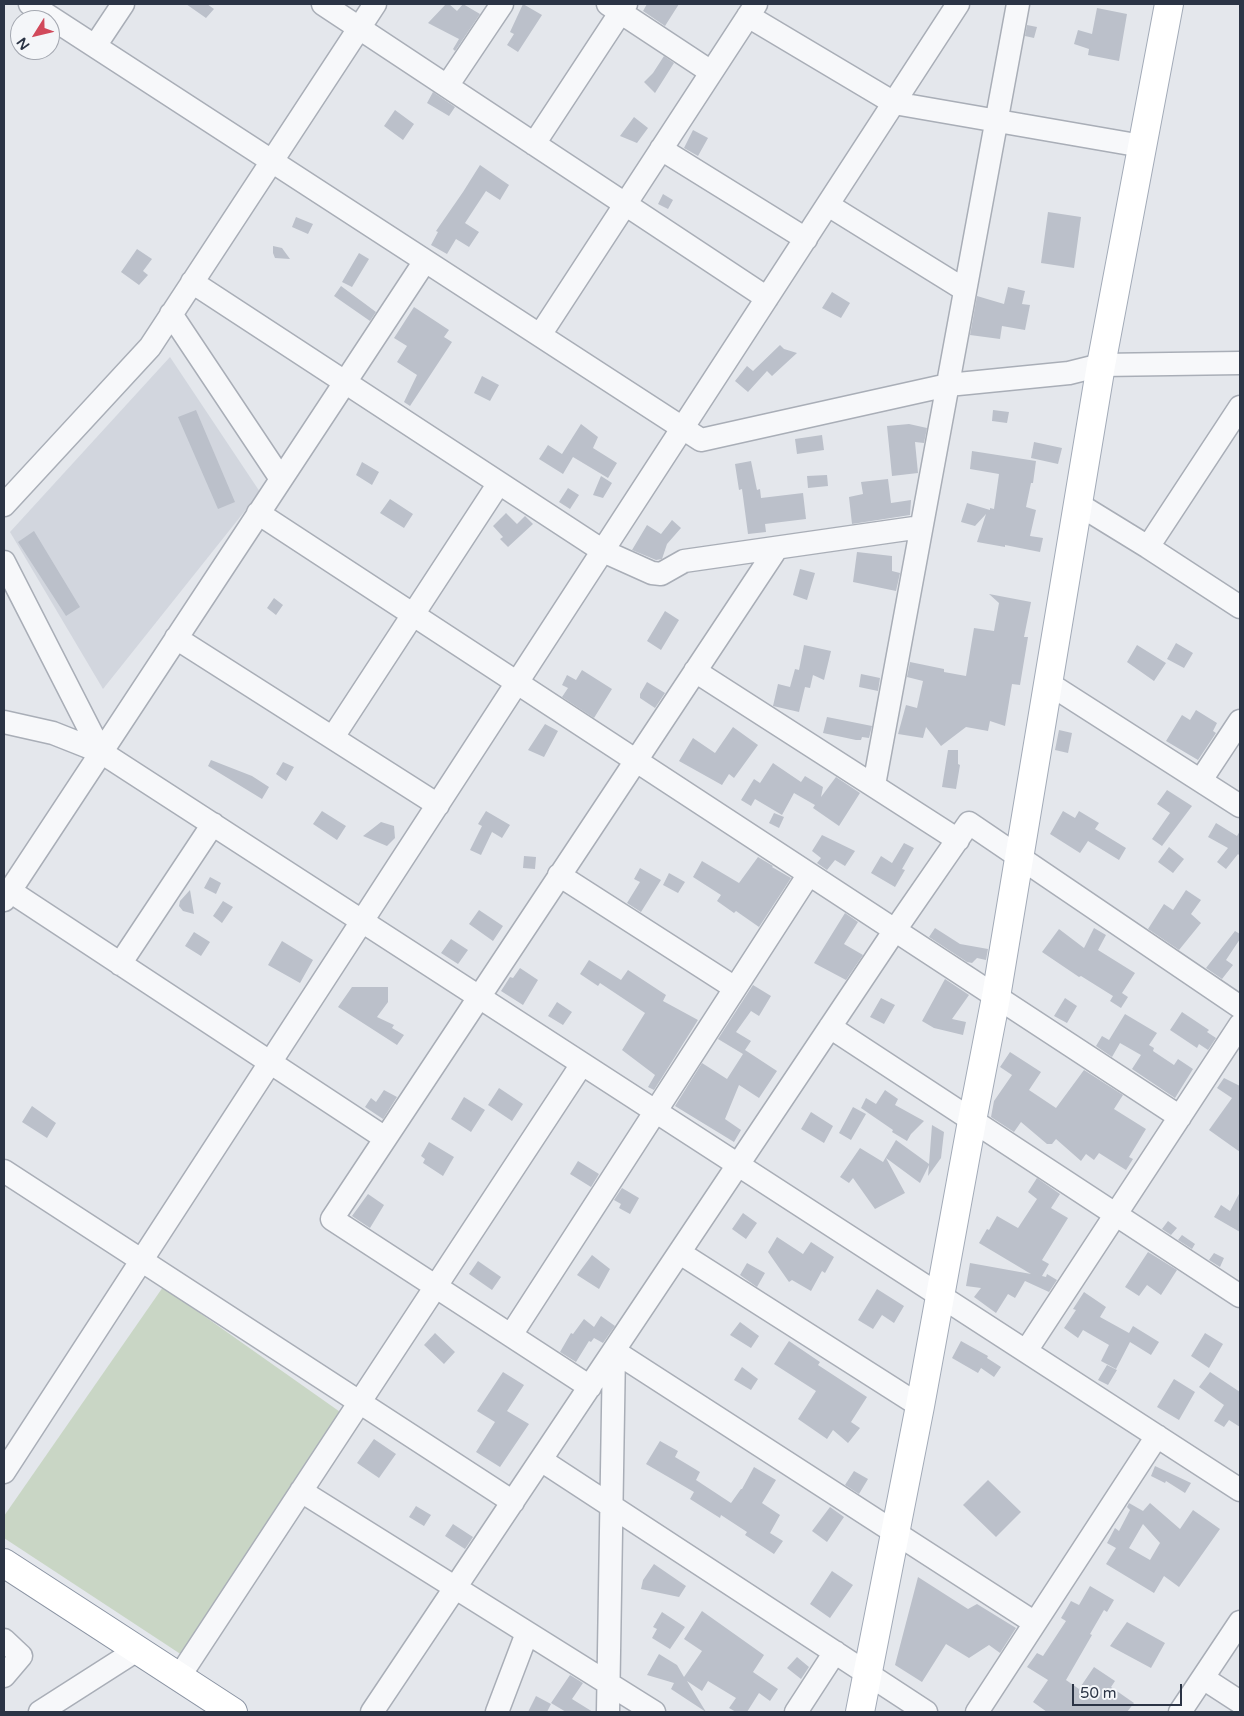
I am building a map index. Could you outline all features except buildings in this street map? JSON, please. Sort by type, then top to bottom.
[{"type":"main road","points":[[860,1712],[920,1406],[996,996],[1101,365],[1169,4]]},
{"type":"main road","points":[[5,1567],[233,1712]]},
{"type":"street","points":[[30,4],[701,440],[948,386],[1069,373],[1101,365],[1240,363]]},
{"type":"street","points":[[95,46],[123,4]]},
{"type":"street","points":[[323,4],[767,298]]},
{"type":"street","points":[[4,505],[150,347],[375,4]]},
{"type":"street","points":[[447,86],[502,4]]},
{"type":"street","points":[[4,1472],[958,4]]},
{"type":"street","points":[[874,785],[1018,4]]},
{"type":"street","points":[[534,144],[618,7],[712,72]]},
{"type":"street","points":[[540,335],[752,10],[894,103],[1142,146]]},
{"type":"street","points":[[661,149],[806,239]]},
{"type":"street","points":[[828,205],[965,290]]},
{"type":"street","points":[[386,1138],[120,964],[7,896],[425,260]]},
{"type":"street","points":[[192,282],[603,550],[652,573],[661,574],[684,562],[921,527]]},
{"type":"street","points":[[171,314],[281,479]]},
{"type":"street","points":[[1148,547],[1240,407]]},
{"type":"street","points":[[333,738],[499,483]]},
{"type":"street","points":[[1078,504],[1240,607]]},
{"type":"street","points":[[258,513],[1180,1117]]},
{"type":"street","points":[[590,1386],[332,1219],[776,548]]},
{"type":"street","points":[[4,562],[101,752]]},
{"type":"street","points":[[176,638],[438,804]]},
{"type":"street","points":[[695,670],[958,840]]},
{"type":"street","points":[[1048,683],[1240,806]]},
{"type":"street","points":[[1201,780],[1240,720]]},
{"type":"street","points":[[4,722],[53,733],[101,752],[1240,1490]]},
{"type":"street","points":[[372,1712],[895,930],[969,823],[1019,859],[1240,1007]]},
{"type":"street","points":[[120,964],[213,824]]},
{"type":"street","points":[[511,1335],[809,874]]},
{"type":"street","points":[[559,875],[736,988]]},
{"type":"street","points":[[1026,1351],[1240,1025]]},
{"type":"street","points":[[830,1027],[1240,1296]]},
{"type":"street","points":[[179,1677],[582,1064]]},
{"type":"street","points":[[4,1173],[513,1502]]},
{"type":"street","points":[[680,1252],[920,1406]]},
{"type":"street","points":[[608,1712],[614,1351]]},
{"type":"street","points":[[614,1351],[1035,1623]]},
{"type":"street","points":[[977,1712],[1157,1436]]},
{"type":"street","points":[[541,1460],[611,1508],[926,1712]]},
{"type":"street","points":[[301,1491],[654,1712]]},
{"type":"street","points":[[1180,1712],[1240,1622]]},
{"type":"street","points":[[497,1712],[527,1633]]},
{"type":"street","points":[[4,1640],[21,1656],[4,1676]]},
{"type":"street","points":[[40,1712],[137,1650]]},
{"type":"street","points":[[796,1712],[835,1652]]},
{"type":"street","points":[[1203,1678],[1240,1702]]},
{"type":"shaded area","points":[[170,357],[260,492],[103,689],[10,532]]},
{"type":"green space","points":[[163,1287],[343,1414],[182,1655],[4,1538],[4,1516]]}]
